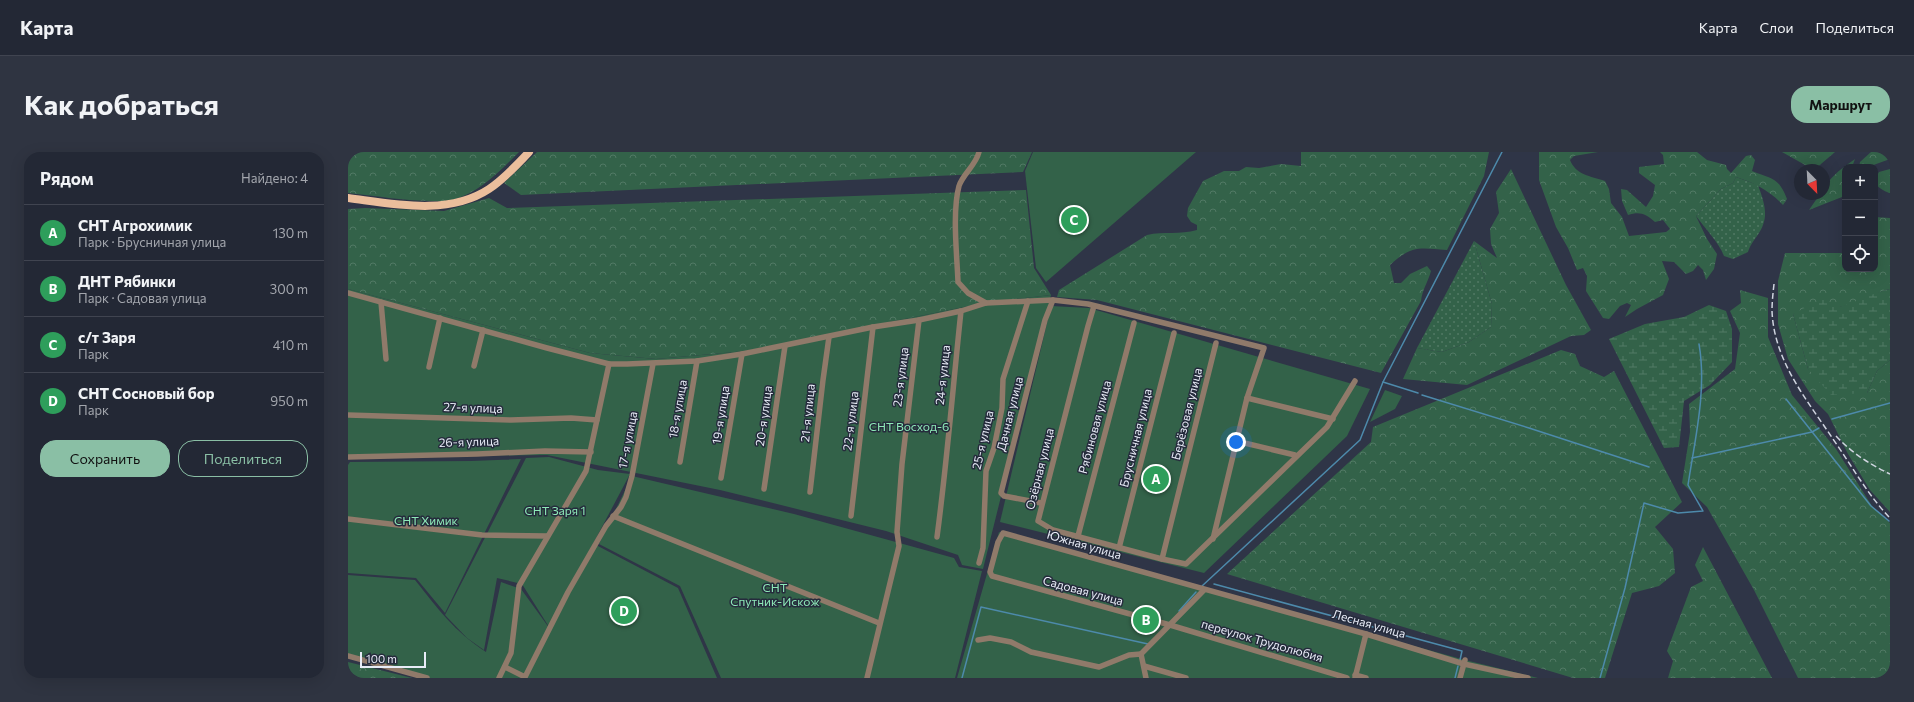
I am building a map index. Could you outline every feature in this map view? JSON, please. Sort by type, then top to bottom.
[{"type":"main road","points":[[348,198],[427,206],[457,203],[475,197],[493,187],[530,152]]},
{"type":"street","points":[[979,152],[977,160],[960,185],[957,202],[956,243],[958,282],[968,293],[986,303]]},
{"type":"street","points":[[348,293],[609,364],[653,364],[697,361],[785,346],[873,327],[919,320],[961,311],[986,303],[1053,300],[1094,306],[1264,348],[1247,398],[1213,539]]},
{"type":"street","name":"Дачная улица","points":[[1041,503],[1004,496],[1001,493],[1044,320],[1053,300]]},
{"type":"street","name":"25-я улица","points":[[979,563],[983,548],[986,471],[994,448],[1002,408],[1003,379],[1028,301]]},
{"type":"street","points":[[381,302],[386,359]]},
{"type":"street","name":"Озёрная улица","points":[[1094,306],[1041,503],[1038,521],[1042,525],[1053,530],[1186,564],[1213,539]]},
{"type":"street","name":"24-я улица","points":[[937,537],[946,473],[947,440],[961,311]]},
{"type":"street","points":[[429,367],[440,318]]},
{"type":"street","name":"23-я улица","points":[[867,678],[879,623],[899,546],[897,532],[902,464],[919,320]]},
{"type":"street","name":"Рябиновая улица","points":[[1078,536],[1134,323]]},
{"type":"street","name":"22-я улица","points":[[851,516],[873,327]]},
{"type":"street","points":[[474,366],[483,330]]},
{"type":"street","name":"Брусничная улица","points":[[1119,548],[1174,333]]},
{"type":"street","name":"21-я улица","points":[[810,492],[822,380],[829,337]]},
{"type":"street","name":"Берёзовая улица","points":[[1162,559],[1216,343]]},
{"type":"street","name":"20-я улица","points":[[764,489],[785,346]]},
{"type":"street","name":"19-я улица","points":[[721,478],[742,354]]},
{"type":"street","name":"18-я улица","points":[[680,462],[697,361]]},
{"type":"street","points":[[499,678],[511,653],[519,586],[586,471],[609,364]]},
{"type":"street","name":"17-я улица","points":[[525,678],[568,592],[626,497],[632,476],[653,364]]},
{"type":"street","points":[[1213,539],[1333,419],[1355,381]]},
{"type":"street","points":[[1247,398],[1333,419]]},
{"type":"street","name":"27-я улица","points":[[348,415],[511,420],[571,418],[597,420]]},
{"type":"street","points":[[1236,441],[1295,455],[1295,457]]},
{"type":"street","name":"26-я улица","points":[[348,456],[477,454],[545,451],[591,452]]},
{"type":"street","points":[[613,516],[879,623]]},
{"type":"street","points":[[348,519],[482,535],[548,536]]},
{"type":"street","name":"Южная улица","points":[[992,576],[990,572],[998,542],[1003,533],[1204,590]]},
{"type":"street","name":"Садовая улица","points":[[992,576],[1170,625]]},
{"type":"street","points":[[978,640],[990,638],[1011,642],[1031,652],[1099,667],[1128,655],[1141,654],[1204,590]]},
{"type":"street","name":"Лесная улица","points":[[1204,590],[1515,676],[1528,678]]},
{"type":"street","name":"переулок Трудолюбия","points":[[1170,625],[1347,678]]},
{"type":"street","points":[[1366,634],[1355,677],[1366,678]]},
{"type":"street","points":[[1141,654],[1146,678]]},
{"type":"street","points":[[348,656],[427,678]]},
{"type":"street","points":[[1460,678],[1465,662]]},
{"type":"street","points":[[1144,666],[1186,678]]},
{"type":"street","points":[[504,667],[525,678]]},
{"type":"green space","points":[[352,152],[519,152],[480,187],[462,197],[445,201],[423,201],[348,193],[348,155]]},
{"type":"green space","points":[[537,152],[1032,152],[1023,172],[521,195],[504,183]]},
{"type":"green space","points":[[1033,152],[1196,152],[1046,282],[1036,268],[1025,171]]},
{"type":"green space","points":[[1301,152],[1489,152],[1484,176],[1447,250],[1416,249],[1404,254],[1390,265],[1394,283],[1401,283],[1410,274],[1427,266],[1431,271],[1421,301],[1381,373],[1097,300],[1057,297],[1059,290],[1147,235],[1197,230],[1197,225],[1191,222],[1187,216],[1188,208],[1203,181],[1224,171],[1239,171],[1246,167],[1259,168],[1281,164],[1301,166]]},
{"type":"green space","points":[[1539,152],[1598,152],[1574,156],[1570,160],[1580,172],[1605,181],[1609,189],[1611,203],[1622,217],[1629,236],[1666,232],[1670,229],[1663,220],[1655,222],[1646,215],[1639,213],[1628,215],[1622,201],[1621,189],[1627,190],[1646,207],[1653,196],[1655,185],[1639,173],[1639,167],[1664,164],[1663,155],[1660,152],[1697,152],[1707,160],[1726,165],[1727,169],[1731,173],[1746,156],[1751,155],[1755,160],[1752,171],[1774,180],[1781,186],[1787,199],[1783,205],[1762,188],[1736,177],[1733,183],[1721,189],[1696,216],[1707,239],[1717,254],[1714,269],[1706,280],[1703,270],[1698,265],[1693,271],[1686,274],[1674,262],[1662,261],[1669,279],[1663,295],[1625,317],[1631,305],[1627,303],[1620,306],[1609,319],[1603,318],[1586,291],[1587,276],[1583,268],[1577,270],[1568,248],[1556,227],[1539,180]]},
{"type":"green space","points":[[1782,152],[1835,152],[1821,164],[1803,164]]},
{"type":"green space","points":[[1871,152],[1890,152],[1890,159],[1876,164],[1860,164]]},
{"type":"green space","points":[[1855,159],[1853,164],[1848,164]]},
{"type":"green space","points":[[1842,168],[1842,197],[1809,210],[1816,200],[1830,200],[1830,180]]},
{"type":"green space","points":[[1511,169],[1566,285],[1591,330],[1584,335],[1571,336],[1467,385],[1403,379],[1417,348],[1442,352],[1469,342],[1491,327],[1492,304],[1474,241],[1497,258],[1491,244],[1490,229],[1499,213],[1496,192]]},
{"type":"green space","points":[[1890,169],[1890,193],[1878,186],[1879,172]]},
{"type":"green space","points":[[1736,177],[1758,185],[1763,199],[1765,217],[1764,223],[1748,252],[1733,259],[1724,256],[1715,240],[1696,216],[1721,189],[1733,183]]},
{"type":"green space","points":[[1026,190],[1034,268],[1051,295],[989,302],[746,351],[656,359],[590,353],[348,289],[348,209],[365,208],[444,211],[489,198],[507,208]]},
{"type":"green space","points":[[1878,217],[1890,218],[1890,289],[1850,304],[1826,310],[1793,314],[1808,369],[1867,393],[1877,371],[1890,360],[1890,512],[1870,490],[1848,454],[1828,414],[1815,401],[1788,359],[1778,324],[1778,281],[1785,253],[1842,253],[1842,272],[1878,272]]},
{"type":"green space","points":[[1474,241],[1492,304],[1491,327],[1469,342],[1442,352],[1417,348]]},
{"type":"green space","name":"СНТ Восход-6","points":[[348,289],[590,353],[656,359],[746,351],[989,302],[1051,295],[983,569],[962,565],[958,555],[886,531],[720,490],[547,455],[348,457]]},
{"type":"green space","points":[[1890,289],[1890,360],[1877,371],[1867,393],[1831,395],[1808,369],[1793,314],[1822,299],[1839,307]]},
{"type":"green space","points":[[1740,290],[1768,298],[1768,337],[1792,395],[1836,449],[1872,506],[1890,523],[1890,678],[1798,678],[1754,590],[1707,507],[1682,483],[1690,432],[1689,404],[1735,369],[1740,333],[1730,311],[1741,303]]},
{"type":"green space","points":[[1709,305],[1726,311],[1732,329],[1732,362],[1710,385],[1684,401],[1679,447],[1664,448],[1609,339],[1645,324],[1684,317]]},
{"type":"green space","points":[[1051,306],[1089,308],[1370,389],[1347,436],[1204,573],[1000,522]]},
{"type":"green space","points":[[1561,350],[1575,354],[1580,366],[1604,377],[1614,371],[1682,502],[1655,527],[1673,549],[1675,573],[1659,586],[1632,593],[1605,678],[1573,678],[1227,574],[1371,442],[1373,427]]},
{"type":"green space","points":[[1385,390],[1402,396],[1395,409],[1370,422]]},
{"type":"green space","name":"СНТ Заря 1","points":[[549,457],[598,470],[630,474],[549,627],[522,584],[497,578],[484,650],[467,638],[445,615],[526,458]]},
{"type":"green space","name":"СНТ Химик","points":[[521,459],[445,613],[416,578],[348,573],[348,465],[350,462]]},
{"type":"green space","name":"СНТ Спутник-Искож","points":[[632,476],[794,514],[954,558],[959,567],[982,571],[955,678],[721,678],[680,586],[599,544]]},
{"type":"green space","points":[[999,532],[1465,660],[1538,678],[957,678]]},
{"type":"green space","points":[[596,545],[678,588],[717,678],[424,678],[348,657],[348,575],[415,580],[439,610],[456,628],[486,652],[501,582],[521,589],[550,629]]},
{"type":"green space","points":[[1703,547],[1772,678],[1668,678],[1673,661],[1667,651],[1691,587],[1703,581],[1695,565]]},
{"type":"green space","points":[[348,662],[412,678],[348,678]]},
{"type":"waterway","points":[[1202,586],[1360,440],[1383,382],[1502,152]]},
{"type":"waterway","points":[[1600,678],[1625,588],[1644,503],[1678,513],[1703,511],[1688,485],[1701,397],[1702,379],[1699,344]]},
{"type":"waterway","points":[[1383,382],[1418,393]]},
{"type":"waterway","points":[[1422,395],[1649,467]]},
{"type":"waterway","points":[[1786,399],[1871,506],[1889,521]]},
{"type":"waterway","points":[[1832,419],[1890,403]]},
{"type":"waterway","points":[[1692,458],[1812,432],[1819,428]]},
{"type":"waterway","points":[[1214,584],[1462,651],[1460,660]]},
{"type":"waterway","points":[[1179,611],[1196,592]]},
{"type":"waterway","points":[[962,678],[981,607],[1148,644]]},
{"type":"waterway","points":[[1455,678],[1458,666]]},
{"type":"railway","points":[[1774,284],[1772,301],[1774,329],[1785,363],[1803,395],[1860,480],[1890,518]]},
{"type":"railway","points":[[1836,436],[1861,458],[1890,474]]},
{"type":"place","name":"с/т Заря","points":[[1074,220]]},
{"type":"place","name":"СНТ Агрохимик","points":[[1156,479]]},
{"type":"place","name":"СНТ Сосновый бор","points":[[624,611]]},
{"type":"place","name":"ДНТ Рябинки","points":[[1146,620]]}]
